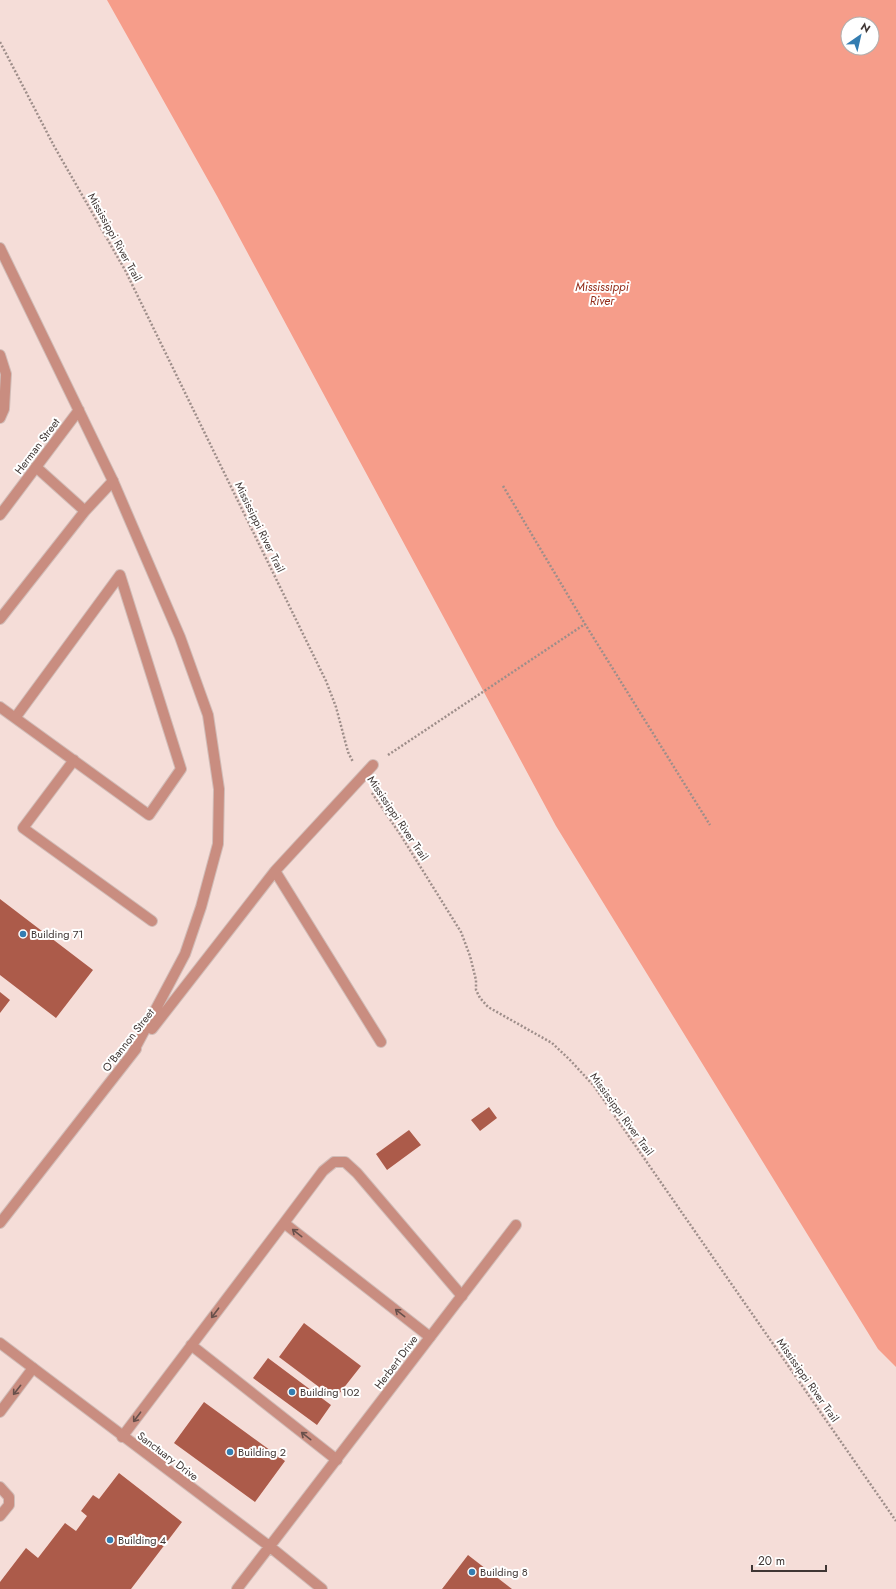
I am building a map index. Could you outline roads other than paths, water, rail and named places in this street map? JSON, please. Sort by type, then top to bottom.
[{"type":"street","points":[[0,248],[113,481],[180,637],[208,715],[219,789],[218,844],[201,907],[185,954],[132,1054]]},
{"type":"street","points":[[0,355],[6,374],[4,409],[0,418]]},
{"type":"street","name":"Herman Street","points":[[0,515],[79,410]]},
{"type":"street","points":[[36,467],[85,511]]},
{"type":"street","points":[[0,618],[85,511],[113,481]]},
{"type":"street","points":[[0,707],[15,718],[74,760],[149,815],[181,769],[120,575],[15,718]]},
{"type":"street","points":[[74,760],[23,828],[152,921]]},
{"type":"street","name":"O'Bannon Street","points":[[0,1223],[274,871],[373,765]]},
{"type":"street","points":[[274,871],[381,1042]]},
{"type":"street","points":[[122,1437],[323,1171],[334,1162],[345,1162],[357,1173],[462,1296]]},
{"type":"street","points":[[284,1223],[430,1337]]},
{"type":"street","name":"Herbert Drive","points":[[237,1589],[516,1225]]},
{"type":"street","name":"Sanctuary Drive","points":[[0,1343],[122,1437],[269,1546],[322,1589]]},
{"type":"street","points":[[191,1345],[337,1460]]},
{"type":"street","points":[[0,1412],[33,1368]]},
{"type":"street","points":[[0,1487],[9,1497],[8,1505],[0,1516]]},
{"type":"water","name":"Mississippi River","points":[[107,0],[896,0],[896,1367],[878,1349],[556,826],[217,196]]},
{"type":"place","name":"Building 71","points":[[23,934]]},
{"type":"place","name":"Building 102","points":[[292,1392]]},
{"type":"place","name":"Building 2","points":[[230,1452]]},
{"type":"place","name":"Building 4","points":[[110,1540]]},
{"type":"place","name":"Building 8","points":[[472,1572]]}]
